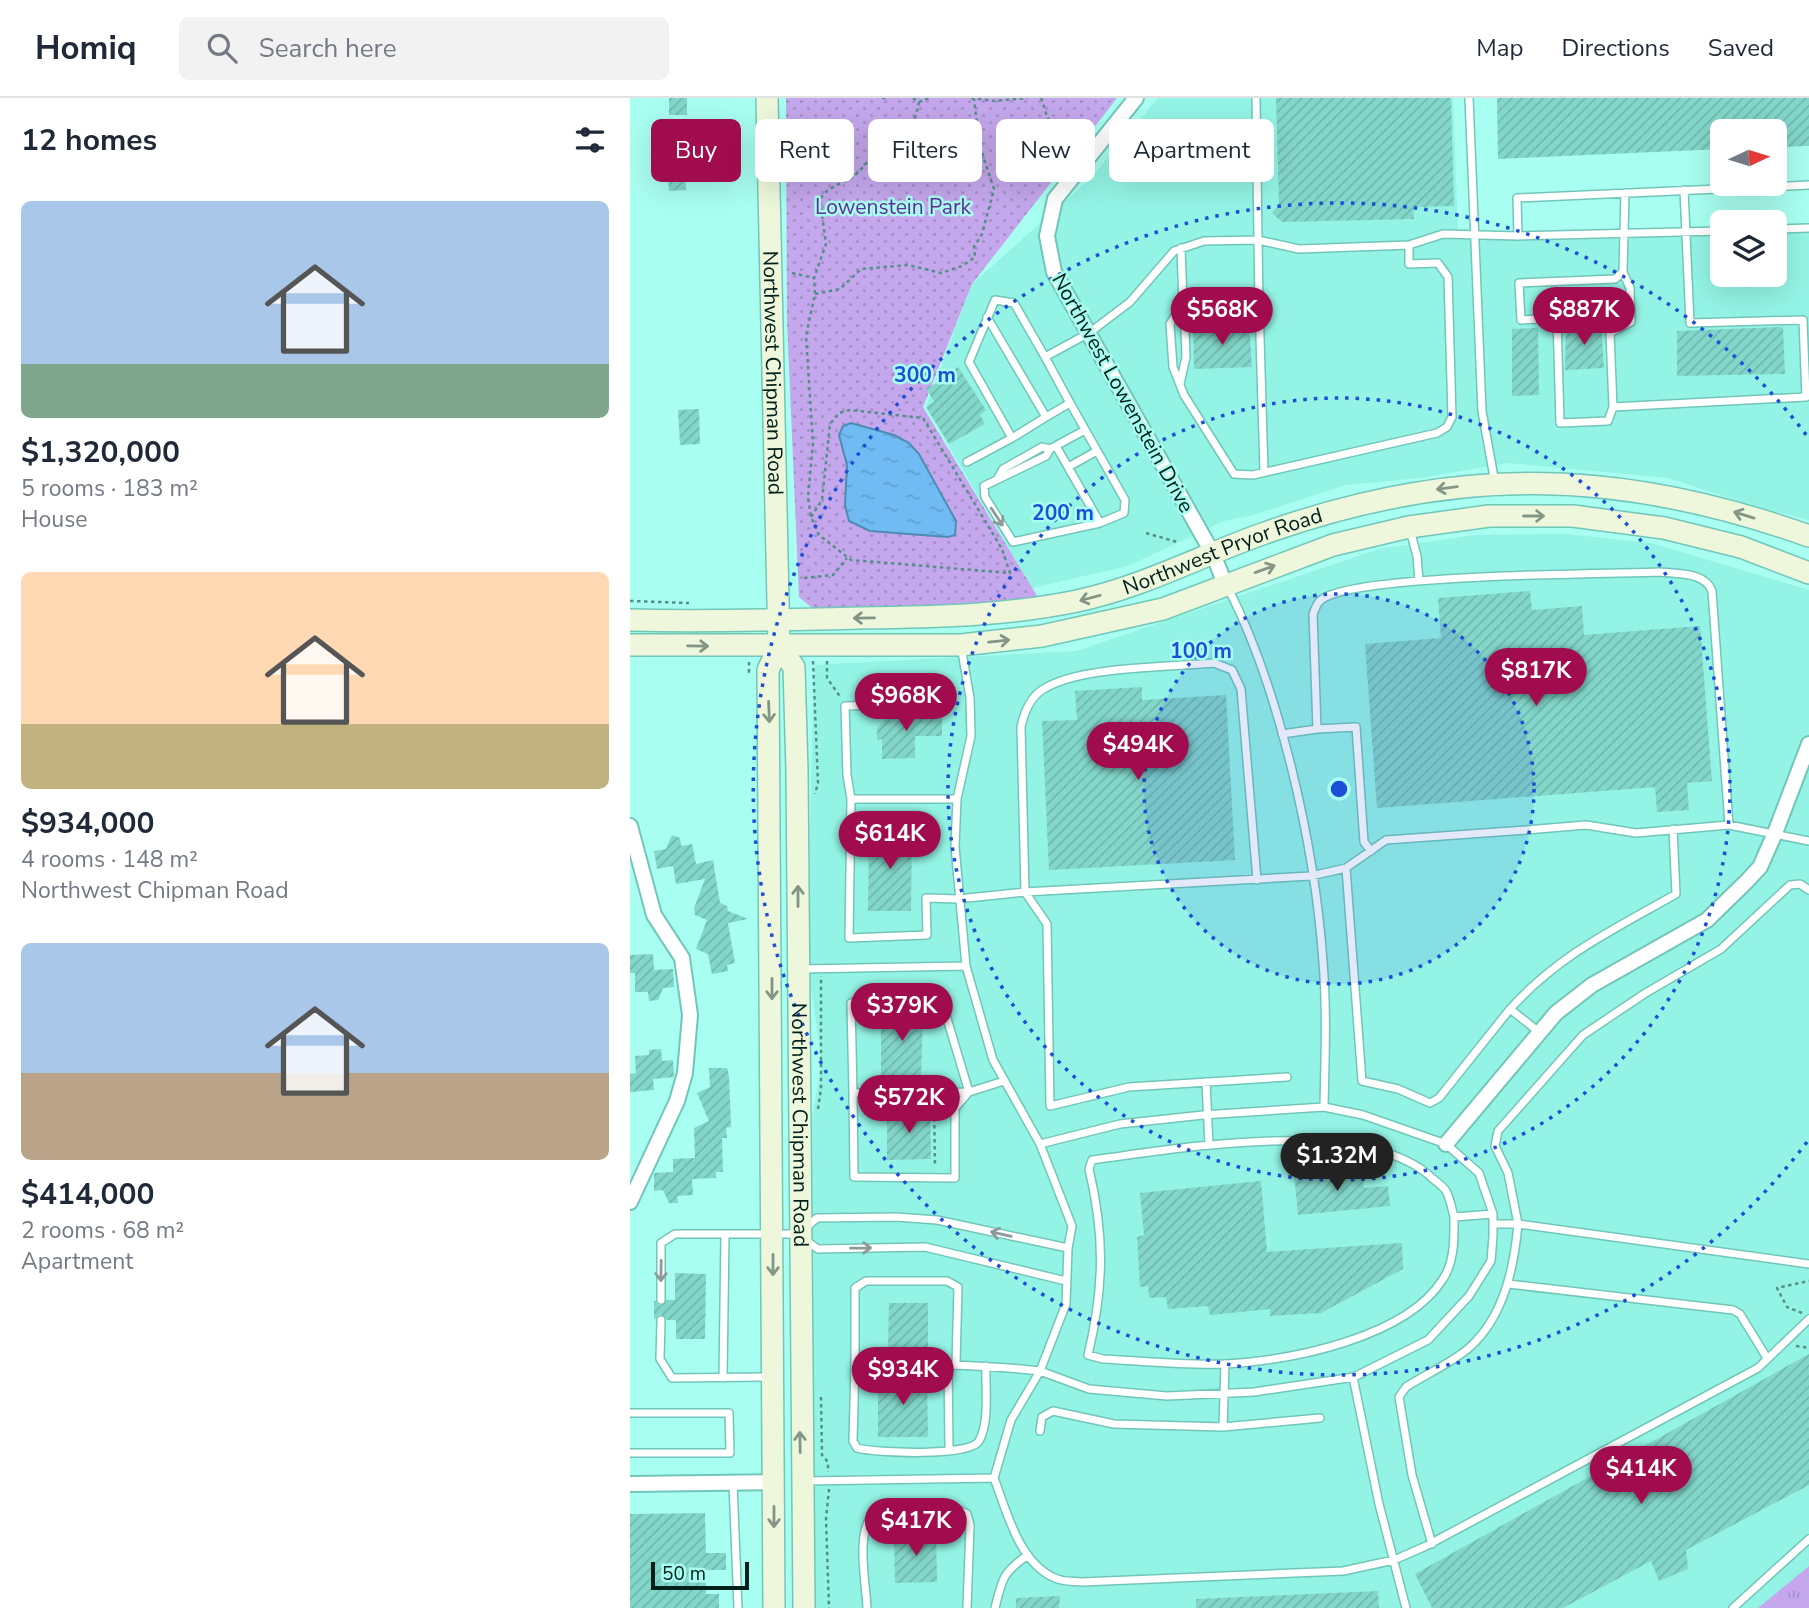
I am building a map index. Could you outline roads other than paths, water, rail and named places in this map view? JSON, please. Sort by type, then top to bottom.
[{"type":"main road","name":"Northwest Chipman Road","points":[[767,98],[779,647],[768,670],[774,1608]]},
{"type":"main road","name":"Northwest Pryor Road","points":[[630,620],[957,617],[1012,612],[1078,601],[1139,585],[1213,554],[1330,511],[1410,493],[1495,483],[1579,483],[1677,497],[1740,513],[1809,536]]},
{"type":"main road","name":"Northwest Pryor Road","points":[[630,645],[961,645],[1042,636],[1163,609],[1333,545],[1409,527],[1489,516],[1573,516],[1664,528],[1741,547],[1809,573]]},
{"type":"main road","name":"Northwest Chipman Road","points":[[779,647],[794,667],[804,1608]]},
{"type":"main road","points":[[771,916],[798,969]]},
{"type":"main road","points":[[774,1482],[788,1495],[802,1530]]},
{"type":"street","name":"Northwest Lowenstein Drive","points":[[1136,98],[1055,199],[1046,236],[1055,272],[1213,554],[1225,584]]},
{"type":"street","points":[[1446,1144],[1556,1013],[1592,985],[1707,920],[1760,867],[1809,744]]},
{"type":"street","points":[[630,827],[654,915],[682,958],[690,1016],[685,1073],[677,1101],[630,1202]]},
{"type":"street","points":[[630,1484],[774,1482]]},
{"type":"lane","points":[[1256,98],[1264,472]]},
{"type":"lane","points":[[1469,98],[1482,411],[1495,483]]},
{"type":"lane","points":[[1518,236],[1517,198],[1809,185]]},
{"type":"lane","points":[[1613,407],[1806,397],[1803,320],[1690,323],[1684,190]]},
{"type":"lane","points":[[1623,272],[1615,279],[1519,283],[1521,320],[1556,318],[1560,423],[1608,421],[1613,407],[1610,333],[1631,323],[1630,288],[1623,272],[1625,193]]},
{"type":"lane","points":[[1787,229],[1809,228]]},
{"type":"lane","points":[[1045,357],[1089,333],[1130,302],[1174,251],[1204,241],[1258,240],[1299,249],[1409,245],[1443,234],[1518,236],[1710,231]]},
{"type":"lane","points":[[1181,248],[1183,303],[1170,324],[1173,367],[1180,384],[1234,474],[1264,472],[1437,433],[1447,427],[1452,417],[1448,277],[1438,263],[1409,264],[1409,245]]},
{"type":"lane","points":[[1012,438],[969,362],[995,300],[1014,303],[1125,500],[1124,513],[1100,523],[1013,542],[985,497],[984,486],[998,478],[1003,469],[1042,447],[1053,447],[1085,430]]},
{"type":"lane","points":[[1183,303],[1259,303]]},
{"type":"lane","points":[[987,317],[1046,417]]},
{"type":"lane","points":[[1180,384],[1186,357],[1185,328],[1190,321],[1259,317]]},
{"type":"lane","points":[[967,462],[1070,404]]},
{"type":"lane","points":[[1053,447],[1068,467],[1100,523]]},
{"type":"lane","points":[[1068,467],[1097,451]]},
{"type":"lane","points":[[1409,527],[1417,556],[1419,581]]},
{"type":"lane","points":[[1317,729],[1313,614],[1320,600],[1365,585],[1419,581],[1660,572],[1692,576],[1706,582],[1712,591],[1729,825]]},
{"type":"lane","points":[[1225,584],[1242,616],[1282,734],[1301,812],[1323,960],[1324,1107]]},
{"type":"lane","points":[[961,645],[971,698],[971,736],[957,799],[958,899],[966,966],[993,1060],[1040,1144],[1072,1226],[1068,1248],[1066,1304],[1040,1371],[1011,1420],[994,1478],[1034,1565],[1056,1579],[1082,1583],[1343,1571],[1394,1560],[1432,1544],[1758,1368],[1809,1319]]},
{"type":"lane","points":[[1257,880],[1241,689],[1233,670],[1214,663],[1083,675],[1041,690],[1026,709],[1021,727],[1025,892],[1047,924],[1050,1105],[1129,1087],[1287,1077]]},
{"type":"lane","points":[[940,704],[845,706],[847,775],[851,799],[849,938],[927,935],[926,898],[958,899],[1025,892],[1311,876],[1346,869],[1386,840],[1586,825],[1636,833],[1729,825],[1809,841]]},
{"type":"lane","points":[[1282,734],[1356,727],[1364,842],[1371,851]]},
{"type":"lane","points":[[851,799],[957,799]]},
{"type":"lane","points":[[1346,869],[1362,1082],[1398,1089],[1430,1103],[1439,1098],[1510,1009],[1539,978],[1571,954],[1676,894],[1673,829]]},
{"type":"lane","points":[[1432,1544],[1412,1475],[1399,1397],[1406,1387],[1468,1348],[1486,1328],[1508,1284],[1515,1259],[1518,1224],[1508,1173],[1495,1146],[1498,1131],[1575,1042],[1644,994],[1720,949],[1790,885],[1800,884],[1809,890]]},
{"type":"lane","points":[[798,969],[966,966]]},
{"type":"lane","points":[[942,1002],[969,1092],[955,1108],[955,1178],[854,1177],[851,1003],[942,1002]]},
{"type":"lane","points":[[1510,1009],[1539,1033]]},
{"type":"lane","points":[[853,1093],[969,1092],[1004,1080]]},
{"type":"lane","points":[[1206,1082],[1209,1145]]},
{"type":"lane","points":[[855,1365],[952,1364],[1040,1371],[1089,1389],[1167,1396],[1222,1394],[1353,1377],[1428,1340],[1469,1296],[1491,1261],[1493,1214],[1479,1173],[1446,1144],[1363,1115],[1324,1107],[1208,1114],[1120,1124],[1040,1144]]},
{"type":"lane","points":[[1307,1141],[1357,1145],[1418,1165],[1446,1191],[1454,1217],[1453,1254],[1445,1278],[1409,1314],[1367,1334],[1322,1348],[1271,1359],[1225,1364],[1103,1359],[1088,1355],[1100,1307],[1102,1266],[1101,1222],[1089,1168],[1092,1160],[1209,1145],[1307,1141]]},
{"type":"lane","points":[[1454,1217],[1493,1214]]},
{"type":"lane","points":[[799,1234],[817,1218],[896,1217],[937,1220],[1068,1248]]},
{"type":"lane","points":[[1493,1224],[1518,1224],[1809,1264]]},
{"type":"lane","points":[[661,1300],[661,1243],[675,1234],[799,1234],[818,1249],[925,1247],[1066,1281]]},
{"type":"lane","points":[[723,1378],[724,1235]]},
{"type":"lane","points":[[949,1450],[958,1287],[947,1281],[866,1281],[855,1288],[853,1441],[857,1448],[876,1453],[968,1450],[978,1444],[984,1430],[986,1366]]},
{"type":"lane","points":[[1508,1284],[1733,1310],[1740,1314],[1768,1359]]},
{"type":"lane","points":[[661,1320],[660,1359],[672,1378],[773,1377]]},
{"type":"lane","points":[[1223,1427],[1225,1364]]},
{"type":"lane","points":[[1353,1377],[1406,1608]]},
{"type":"lane","points":[[1040,1431],[1042,1417],[1053,1411],[1114,1424],[1223,1427],[1320,1418]]},
{"type":"lane","points":[[630,1413],[729,1413],[730,1452],[630,1452]]},
{"type":"lane","points":[[801,1481],[994,1478]]},
{"type":"lane","points":[[733,1482],[738,1608]]},
{"type":"lane","points":[[867,1608],[863,1534],[866,1520],[876,1511],[959,1510],[967,1514],[970,1525],[967,1608]]},
{"type":"lane","points":[[1733,1608],[1809,1539]]},
{"type":"lane","points":[[995,1608],[1001,1580],[1009,1569],[1028,1555]]},
{"type":"water","points":[[851,423],[894,435],[909,443],[919,454],[956,521],[955,535],[948,537],[870,531],[849,521],[845,505],[847,465],[839,435],[843,426]]},
{"type":"park label","name":"Lowenstein Park","points":[[893,207]]}]
